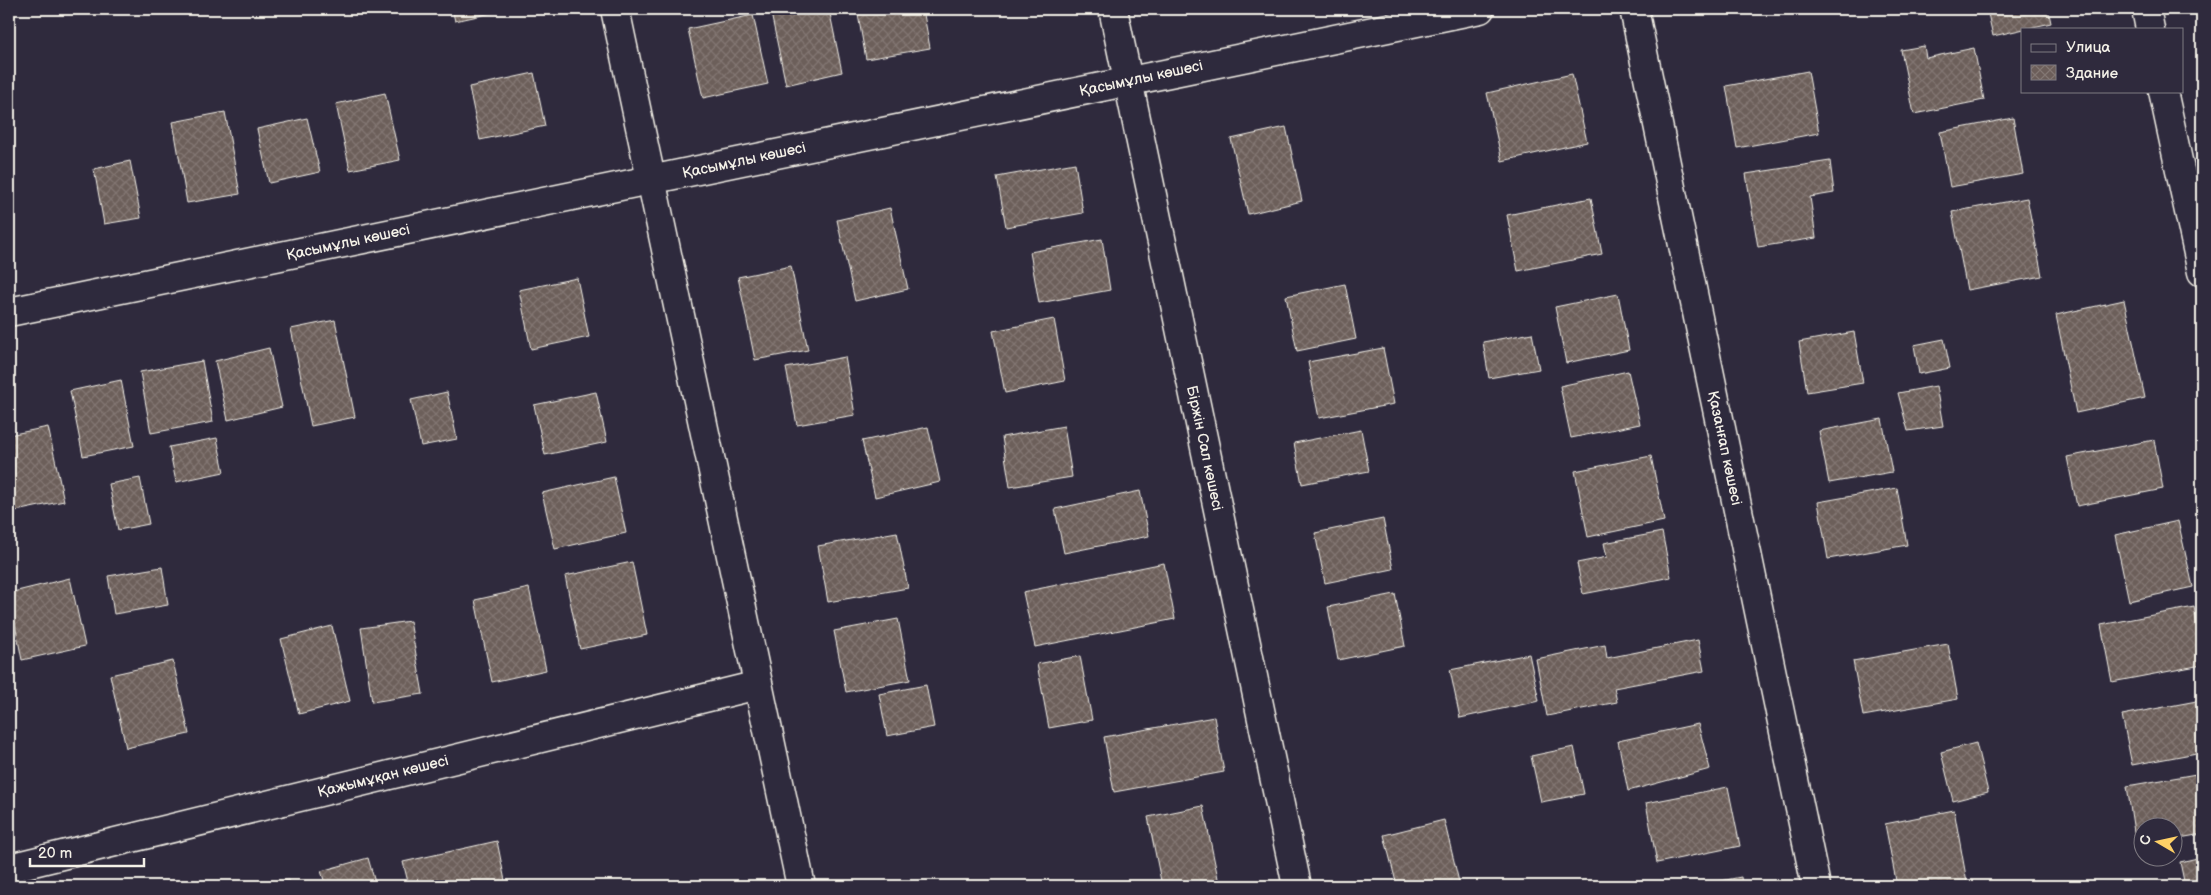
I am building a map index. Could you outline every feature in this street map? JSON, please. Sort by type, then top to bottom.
[{"type":"street","points":[[615,9],[801,886]]},
{"type":"street","name":"Біржін Сал көшесі","points":[[1113,9],[1297,886]]},
{"type":"street","name":"Қасымұлы көшесі","points":[[9,312],[1480,9]]},
{"type":"street","name":"Қазанғап көшесі","points":[[1634,9],[1816,886]]},
{"type":"street","points":[[2146,9],[2150,28]]},
{"type":"street","points":[[2164,92],[2202,272]]},
{"type":"street","name":"Қажымұқан көшесі","points":[[9,868],[758,684]]},
{"type":"building","points":[[452,9],[510,9],[455,21]]},
{"type":"building","points":[[792,9],[829,9],[842,72],[786,85],[771,13]]},
{"type":"building","points":[[857,9],[923,9],[930,48],[866,59]]},
{"type":"building","points":[[1987,9],[2048,9],[2051,23],[2021,28],[2021,30],[1993,36]]},
{"type":"building","points":[[753,15],[768,84],[703,98],[688,29]]},
{"type":"building","points":[[1924,46],[1926,58],[1974,48],[1984,100],[1914,114],[1901,50]]},
{"type":"building","points":[[1808,71],[1819,133],[1737,148],[1726,86]]},
{"type":"building","points":[[534,73],[545,126],[480,140],[469,87]]},
{"type":"building","points":[[1572,74],[1587,142],[1502,161],[1487,93]]},
{"type":"building","points":[[385,93],[400,160],[350,170],[336,104]]},
{"type":"building","points":[[225,112],[240,194],[187,203],[173,122]]},
{"type":"building","points":[[307,118],[320,172],[269,183],[257,129]]},
{"type":"building","points":[[2013,118],[2023,174],[1950,187],[1940,132]]},
{"type":"building","points":[[1286,127],[1302,201],[1248,214],[1231,139]]},
{"type":"building","points":[[130,161],[141,218],[104,224],[94,169]]},
{"type":"building","points":[[1830,161],[1834,193],[1810,197],[1816,238],[1758,247],[1746,174]]},
{"type":"building","points":[[1075,163],[1083,213],[1006,227],[997,177]]},
{"type":"building","points":[[1591,198],[1602,254],[1518,271],[1507,215]]},
{"type":"building","points":[[2027,198],[2042,276],[1967,290],[1952,212]]},
{"type":"building","points":[[890,208],[908,289],[855,301],[837,220]]},
{"type":"building","points":[[1102,239],[1110,290],[1039,303],[1030,252]]},
{"type":"building","points":[[791,266],[808,350],[755,360],[738,277]]},
{"type":"building","points":[[577,278],[589,337],[531,349],[519,290]]},
{"type":"building","points":[[1345,284],[1356,339],[1297,351],[1286,296]]},
{"type":"building","points":[[1618,294],[1629,350],[1566,363],[1555,307]]},
{"type":"building","points":[[2124,300],[2145,398],[2076,413],[2056,315]]},
{"type":"building","points":[[1054,319],[1065,381],[1005,393],[993,331]]},
{"type":"building","points":[[335,320],[355,417],[311,426],[291,329]]},
{"type":"building","points":[[1854,332],[1863,383],[1807,392],[1799,342]]},
{"type":"building","points":[[1532,333],[1539,369],[1489,378],[1483,342]]},
{"type":"building","points":[[1944,339],[1950,368],[1919,374],[1914,345]]},
{"type":"building","points":[[269,348],[282,407],[228,420],[215,361]]},
{"type":"building","points":[[1383,348],[1394,404],[1319,418],[1308,362]]},
{"type":"building","points":[[845,357],[855,415],[797,425],[786,368]]},
{"type":"building","points":[[202,361],[213,422],[151,433],[140,372]]},
{"type":"building","points":[[1628,371],[1640,424],[1571,438],[1560,386]]},
{"type":"building","points":[[121,380],[134,446],[83,456],[70,391]]},
{"type":"building","points":[[1936,386],[1943,426],[1908,431],[1898,393]]},
{"type":"building","points":[[447,392],[457,439],[421,446],[411,400]]},
{"type":"building","points":[[596,392],[607,442],[545,455],[534,405]]},
{"type":"building","points":[[1882,419],[1892,472],[1829,483],[1819,431]]},
{"type":"building","points":[[1064,426],[1072,477],[1010,487],[1002,437]]},
{"type":"building","points":[[48,427],[64,501],[11,512],[9,501],[9,435]]},
{"type":"building","points":[[928,427],[940,482],[875,497],[862,441]]},
{"type":"building","points":[[1361,430],[1369,471],[1302,484],[1294,443]]},
{"type":"building","points":[[217,438],[224,472],[176,482],[169,447]]},
{"type":"building","points":[[2154,440],[2163,489],[2077,506],[2067,457]]},
{"type":"building","points":[[1651,456],[1664,521],[1588,537],[1575,471]]},
{"type":"building","points":[[614,477],[626,533],[555,549],[542,493]]},
{"type":"building","points":[[140,478],[149,524],[118,530],[109,484]]},
{"type":"building","points":[[1897,488],[1907,545],[1828,559],[1818,502]]},
{"type":"building","points":[[1140,491],[1149,536],[1064,553],[1055,509]]},
{"type":"building","points":[[1383,519],[1393,569],[1325,583],[1315,533]]},
{"type":"building","points":[[2178,521],[2193,587],[2129,601],[2115,535]]},
{"type":"building","points":[[897,532],[908,588],[828,602],[818,546]]},
{"type":"building","points":[[1662,532],[1671,577],[1583,594],[1577,563],[1607,557],[1604,543]]},
{"type":"building","points":[[632,562],[647,635],[580,649],[565,576]]},
{"type":"building","points":[[1164,563],[1175,619],[1035,647],[1023,592]]},
{"type":"building","points":[[162,567],[168,605],[114,614],[108,576]]},
{"type":"building","points":[[70,578],[85,646],[22,660],[9,593]]},
{"type":"building","points":[[529,588],[546,670],[492,682],[475,600]]},
{"type":"building","points":[[1395,594],[1405,646],[1338,660],[1328,607]]},
{"type":"building","points":[[2194,607],[2202,650],[2202,665],[2112,682],[2101,625]]},
{"type":"building","points":[[898,619],[910,680],[846,692],[834,631]]},
{"type":"building","points":[[410,621],[423,694],[372,702],[361,628]]},
{"type":"building","points":[[332,626],[350,701],[299,714],[281,639]]},
{"type":"building","points":[[1698,640],[1704,671],[1614,688],[1617,702],[1547,716],[1536,659],[1605,645],[1607,658]]},
{"type":"building","points":[[1948,644],[1958,699],[1863,716],[1853,661]]},
{"type":"building","points":[[1529,654],[1539,701],[1460,718],[1450,670]]},
{"type":"building","points":[[1080,656],[1092,720],[1049,728],[1037,664]]},
{"type":"building","points":[[173,661],[189,734],[126,748],[110,675]]},
{"type":"building","points":[[926,685],[934,727],[887,736],[879,694]]},
{"type":"building","points":[[2202,700],[2202,752],[2132,765],[2122,715]]},
{"type":"building","points":[[1214,717],[1224,772],[1114,792],[1104,737]]},
{"type":"building","points":[[1698,724],[1710,769],[1628,791],[1618,741]]},
{"type":"building","points":[[1976,743],[1988,792],[1953,801],[1941,752]]},
{"type":"building","points":[[1574,747],[1584,794],[1541,802],[1531,756]]},
{"type":"building","points":[[2202,773],[2202,834],[2184,837],[2184,818],[2134,818],[2134,832],[2127,786]]},
{"type":"building","points":[[1728,787],[1740,846],[1657,863],[1646,803]]},
{"type":"building","points":[[1203,806],[1219,883],[1203,886],[1162,886],[1148,817]]},
{"type":"building","points":[[1954,810],[1967,882],[1945,886],[1897,886],[1885,824]]},
{"type":"building","points":[[1444,820],[1460,886],[1397,886],[1384,835]]},
{"type":"building","points":[[497,841],[506,886],[409,886],[403,862]]},
{"type":"building","points":[[2202,857],[2202,886],[2185,886],[2181,868],[2184,868],[2184,861]]},
{"type":"building","points":[[368,858],[376,886],[326,886],[321,871]]},
{"type":"building","points":[[1741,877],[1742,886],[1696,886]]},
{"type":"building","points":[[288,880],[290,886],[263,886]]}]
